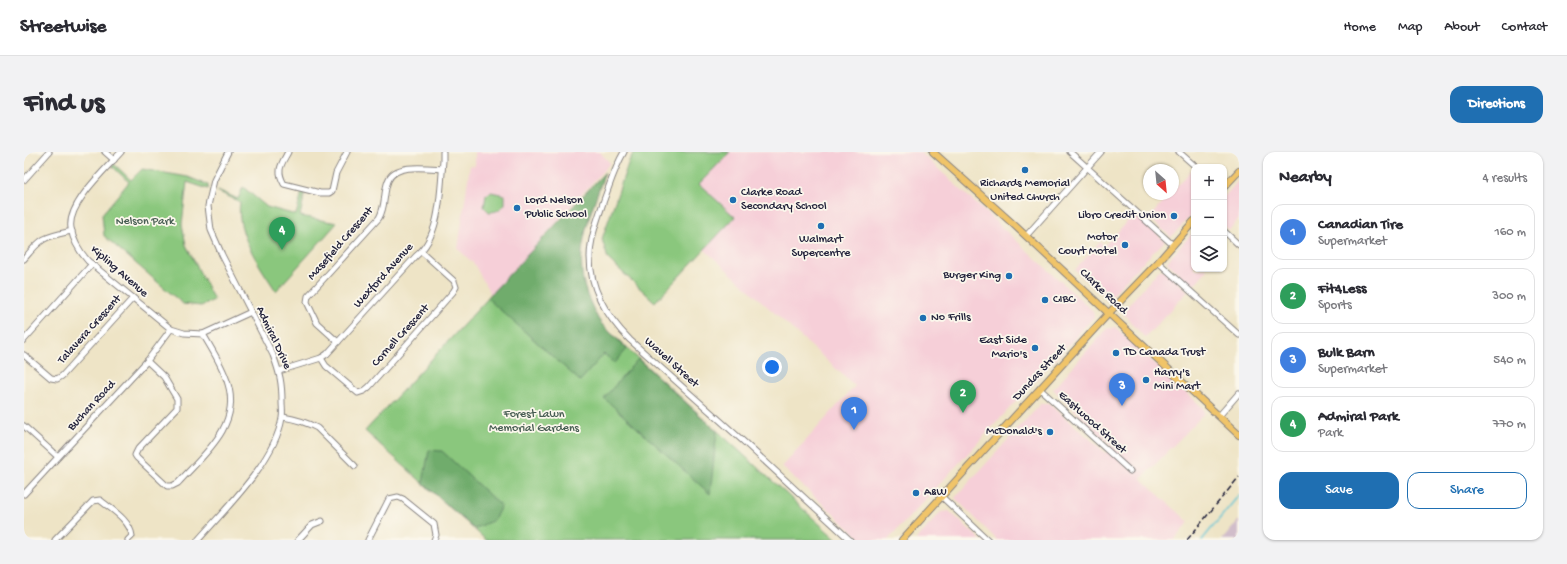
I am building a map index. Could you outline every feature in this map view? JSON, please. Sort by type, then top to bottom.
[{"type":"main road","name":"Clarke Road","points":[[933,152],[1026,236],[1239,435]]},
{"type":"main road","points":[[1227,184],[1239,171]]},
{"type":"main road","name":"Dundas Street","points":[[902,540],[1191,224]]},
{"type":"street","points":[[24,180],[49,152]]},
{"type":"street","points":[[105,152],[114,160]]},
{"type":"street","name":"Kipling Avenue","points":[[121,152],[81,197],[73,211],[70,228],[78,249],[92,264],[171,329],[184,333],[203,334],[251,312]]},
{"type":"street","name":"Admiral Drive","points":[[198,540],[262,464],[275,441],[283,417],[282,380],[279,371],[211,230],[208,206],[214,180],[228,152]]},
{"type":"street","points":[[288,152],[279,170],[279,176],[284,184],[320,193],[329,193],[332,190],[336,173],[347,152]]},
{"type":"street","name":"Wexford Avenue","points":[[279,371],[321,358],[338,342],[416,256],[422,252],[431,237],[435,226],[443,152]]},
{"type":"street","name":"Wavell Street","points":[[624,152],[613,176],[599,216],[593,237],[590,256],[593,279],[598,296],[605,310],[615,325],[630,340],[743,441],[850,540]]},
{"type":"street","points":[[1070,152],[1173,245]]},
{"type":"street","points":[[1026,236],[1101,152]]},
{"type":"street","points":[[1179,152],[1193,164]]},
{"type":"street","name":"Masefield Crescent","points":[[338,342],[317,323],[307,302],[308,296],[379,218],[383,211],[388,180],[394,174],[411,167],[442,169]]},
{"type":"street","points":[[24,259],[44,238],[72,231]]},
{"type":"street","points":[[1227,234],[1239,245]]},
{"type":"street","name":"Cornell Crescent","points":[[321,358],[326,366],[358,393],[369,387],[456,287],[454,280],[422,252]]},
{"type":"street","points":[[1158,262],[1239,335]]},
{"type":"street","points":[[24,340],[92,264]]},
{"type":"street","name":"Talavera Crescent","points":[[24,355],[51,378],[57,379],[62,376],[133,298]]},
{"type":"street","name":"Buchan Road","points":[[24,494],[147,361],[171,329]]},
{"type":"street","points":[[147,361],[164,377],[177,398],[177,408],[138,449],[135,455],[167,486],[172,486],[178,483],[222,434],[232,403],[224,372],[203,334]]},
{"type":"street","name":"Eastwood Street","points":[[1040,389],[1130,471]]},
{"type":"street","points":[[1219,416],[1239,394]]},
{"type":"street","points":[[283,417],[294,419],[316,428],[355,466]]},
{"type":"street","points":[[24,426],[58,457]]},
{"type":"street","points":[[941,496],[988,540]]},
{"type":"street","points":[[368,540],[389,499],[398,497],[403,499],[434,524],[436,535],[434,540]]},
{"type":"street","points":[[55,540],[93,500],[100,500],[126,521],[131,528],[132,536],[128,540]]},
{"type":"street","points":[[298,540],[312,525],[322,521]]},
{"type":"shaded area","name":"Lord Nelson Public School","points":[[475,152],[600,152],[610,163],[491,295],[474,264],[458,249],[470,165],[475,166]]},
{"type":"shaded area","points":[[730,152],[920,152],[1093,311],[1094,317],[888,540],[862,540],[782,467],[855,386],[704,249],[735,217],[699,184]]},
{"type":"shaded area","points":[[1191,171],[1191,215],[1171,237],[1149,218],[1165,200],[1179,200],[1179,184]]},
{"type":"shaded area","points":[[1239,180],[1239,219],[1229,230],[1227,228],[1227,194]]},
{"type":"shaded area","points":[[1135,213],[1165,241],[1131,274],[1108,300],[1075,270],[1100,242],[1104,246]]},
{"type":"shaded area","points":[[1191,234],[1191,272],[1205,272],[1192,287],[1167,262]]},
{"type":"shaded area","points":[[1159,270],[1164,270],[1188,291],[1145,338],[1122,312]]},
{"type":"shaded area","points":[[1115,327],[1203,408],[1204,414],[1141,479],[1189,522],[1174,540],[997,540],[955,498],[1040,404],[1050,404],[1106,453],[1111,446],[1053,389],[1106,329]]},
{"type":"shaded area","points":[[949,511],[981,540],[916,540],[941,512]]},
{"type":"shaded area","points":[[1239,520],[1239,540],[1222,540]]},
{"type":"green space","points":[[634,152],[730,152],[699,184],[735,217],[655,302],[608,259],[602,239],[629,161]]},
{"type":"green space","name":"Nelson Park","points":[[114,164],[131,180],[142,169],[188,177],[208,185],[208,189],[187,182],[182,224],[186,245],[214,300],[201,306],[183,304],[104,236],[102,214],[129,182],[112,166]]},
{"type":"green space","points":[[605,172],[593,205],[584,238],[582,271],[585,287],[598,319],[627,349],[615,363],[604,354],[580,381],[487,298]]},
{"type":"green space","points":[[243,187],[267,207],[296,215],[302,192],[305,192],[300,216],[337,223],[276,291],[256,260],[245,237],[239,214],[240,202],[217,191],[218,190],[238,199]]},
{"type":"green space","points":[[491,192],[505,195],[505,204],[502,208],[494,212],[489,212],[484,207],[486,195]]},
{"type":"green space","name":"Forest Lawn Memorial Gardens","points":[[529,254],[632,353],[837,540],[486,540],[365,431]]},
{"type":"green space","points":[[638,359],[717,431],[710,494],[604,398]]},
{"type":"green space","points":[[429,450],[442,451],[501,506],[494,520],[474,529],[423,483]]},
{"type":"waterway","points":[[1202,540],[1239,495]]},
{"type":"railway","points":[[1187,540],[1239,477]]},
{"type":"place","name":"Richards Memorial United Church","points":[[1025,170]]},
{"type":"place","name":"Clarke Road Secondary School","points":[[733,200]]},
{"type":"place","name":"Lord Nelson Public School","points":[[517,208]]},
{"type":"place","name":"Libro Credit Union","points":[[1174,216]]},
{"type":"place","name":"Walmart Supercentre","points":[[821,226]]},
{"type":"place","name":"Motor Court Motel","points":[[1125,245]]},
{"type":"place","name":"Admiral Park","points":[[282,250]]},
{"type":"place","name":"Burger King","points":[[1009,276]]},
{"type":"place","name":"CIBC","points":[[1045,300]]},
{"type":"place","name":"No Frills","points":[[923,318]]},
{"type":"place","name":"East Side Mario's","points":[[1035,348]]},
{"type":"place","name":"TD Canada Trust","points":[[1116,353]]},
{"type":"place","name":"Harry's Mini Mart","points":[[1146,380]]},
{"type":"place","name":"Bulk Barn","points":[[1122,406]]},
{"type":"place","name":"Fit4Less","points":[[963,413]]},
{"type":"place","name":"Canadian Tire","points":[[854,430]]},
{"type":"place","name":"McDonald's","points":[[1050,432]]},
{"type":"place","name":"A&W","points":[[916,493]]}]
